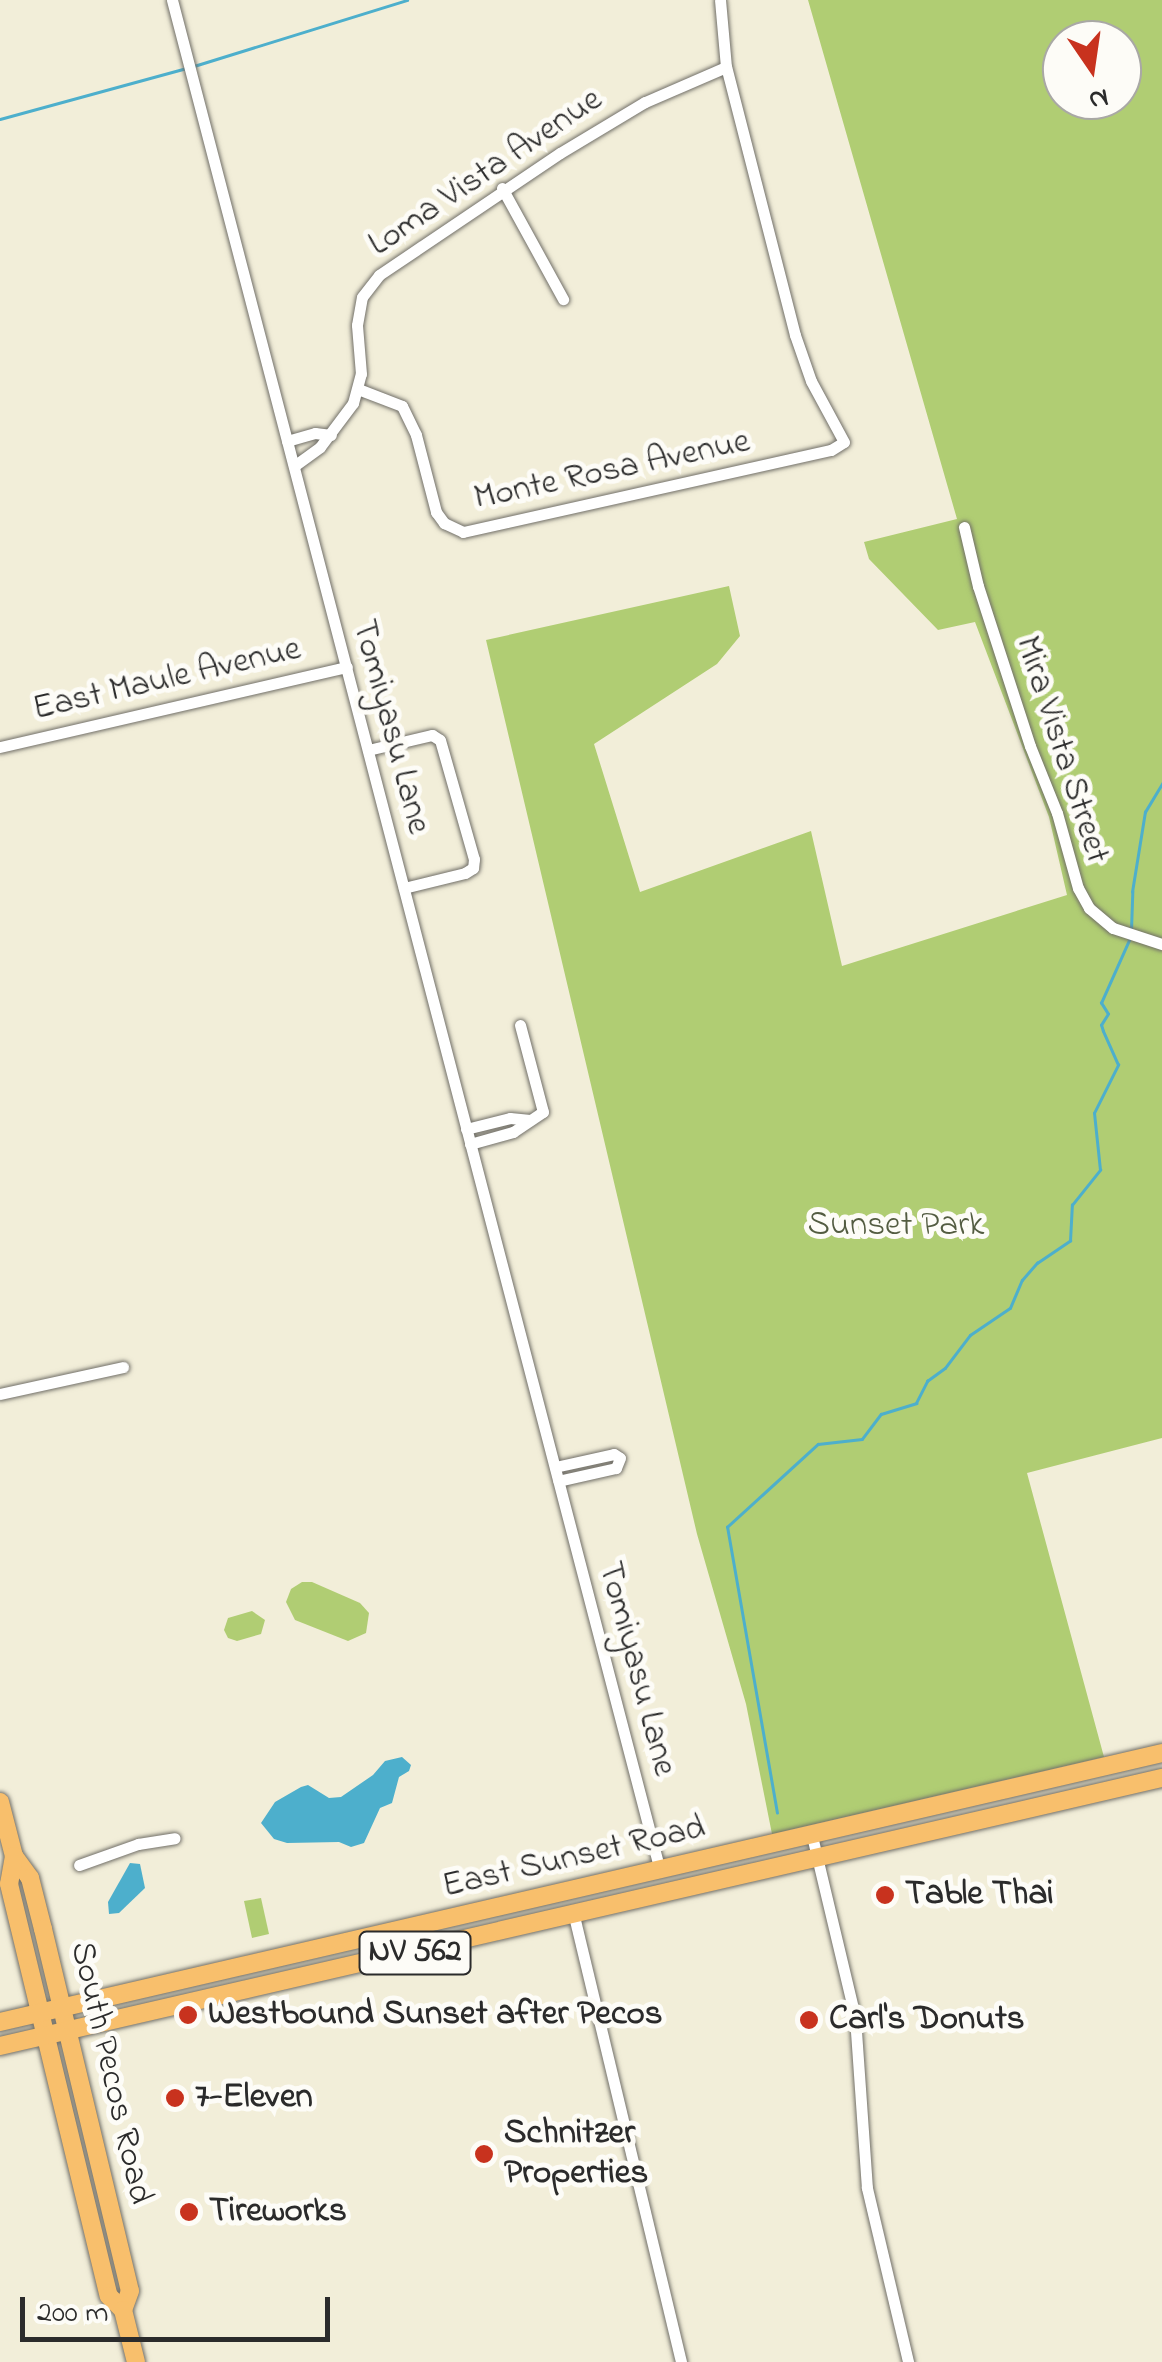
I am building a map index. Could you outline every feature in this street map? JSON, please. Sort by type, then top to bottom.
[{"type":"main road","name":"East Sunset Road","points":[[0,2022],[1162,1754]]},
{"type":"main road","name":"East Sunset Road","points":[[0,2046],[1162,1778]]},
{"type":"main road","points":[[1042,1781],[1048,1805]]},
{"type":"main road","name":"South Pecos Road","points":[[0,1802],[14,1856],[30,1878],[52,2013],[48,2037],[109,2296],[122,2310],[136,2362]]},
{"type":"main road","points":[[574,1916],[576,1905],[656,1883],[660,1871]]},
{"type":"main road","points":[[423,1951],[422,1945],[436,1936],[568,1892]]},
{"type":"main road","points":[[298,1979],[339,1958],[405,1942],[418,1928]]},
{"type":"main road","name":"South Pecos Road","points":[[52,2013],[67,2032],[130,2291],[122,2310]]},
{"type":"street","name":"Tomiyasu Lane","points":[[172,0],[660,1871]]},
{"type":"street","points":[[720,0],[726,66]]},
{"type":"street","name":"Loma Vista Avenue","points":[[294,466],[331,435],[358,389],[362,297],[379,274],[502,188],[646,102],[726,66]]},
{"type":"street","name":"Monte Rosa Avenue","points":[[358,389],[402,406],[416,435],[436,512],[444,523],[463,532],[831,450],[844,442],[810,382],[794,335],[726,66]]},
{"type":"street","points":[[502,188],[563,299]]},
{"type":"street","points":[[288,441],[315,433],[331,435]]},
{"type":"street","name":"Mira Vista Street","points":[[964,527],[984,604],[1030,746],[1057,812],[1078,888],[1089,908],[1114,928],[1162,944]]},
{"type":"street","name":"East Maule Avenue","points":[[0,747],[346,668]]},
{"type":"street","points":[[368,750],[432,735],[440,740],[474,859],[473,868],[465,873],[404,888]]},
{"type":"street","points":[[470,1144],[514,1132],[543,1112],[520,1025]]},
{"type":"street","points":[[466,1128],[510,1118],[530,1120]]},
{"type":"street","points":[[0,1394],[123,1367]]},
{"type":"street","points":[[555,1467],[614,1454],[620,1458],[621,1464],[616,1468],[558,1481]]},
{"type":"street","points":[[812,1836],[856,2017],[867,2188],[908,2362]]},
{"type":"street","points":[[79,1865],[138,1844],[175,1838]]},
{"type":"street","points":[[574,1916],[681,2362]]},
{"type":"green space","name":"Sunset Park","points":[[808,0],[1162,0],[1162,1438],[1027,1473],[1104,1757],[772,1834],[746,1704],[697,1534],[486,640],[729,586],[740,636],[717,664],[594,744],[640,892],[811,831],[842,966],[1067,895],[1049,817],[975,622],[938,630],[869,559],[864,542],[957,519]]},
{"type":"green space","points":[[302,1582],[312,1582],[360,1603],[369,1613],[366,1633],[348,1641],[295,1620],[286,1602],[291,1589]]},
{"type":"green space","points":[[252,1611],[265,1620],[261,1634],[237,1641],[228,1638],[224,1630],[228,1618]]},
{"type":"green space","points":[[261,1898],[269,1934],[252,1938],[244,1901]]},
{"type":"water","points":[[402,1757],[411,1765],[409,1771],[399,1777],[392,1803],[380,1808],[364,1843],[351,1847],[339,1842],[287,1843],[274,1839],[261,1823],[275,1802],[301,1787],[308,1785],[329,1798],[341,1797],[373,1775],[385,1761]]},
{"type":"water","points":[[130,1863],[140,1864],[145,1888],[119,1913],[109,1914],[108,1902]]},
{"type":"waterway","points":[[194,66],[407,0]]},
{"type":"waterway","points":[[0,119],[186,68]]},
{"type":"waterway","points":[[1131,930],[1132,892],[1145,812],[1162,784]]},
{"type":"waterway","points":[[777,1813],[727,1527],[818,1444],[862,1439],[881,1414],[916,1403],[927,1381],[945,1368],[970,1335],[1010,1308],[1022,1280],[1037,1263],[1070,1241],[1072,1205],[1100,1170],[1094,1113],[1118,1065],[1101,1025],[1108,1014],[1101,1003],[1130,938]]},
{"type":"place","name":"Table Thai","points":[[885,1895]]},
{"type":"place","name":"Westbound Sunset after Pecos","points":[[188,2015]]},
{"type":"place","name":"Carl's Donuts","points":[[809,2020]]},
{"type":"place","name":"7-Eleven","points":[[175,2098]]},
{"type":"place","name":"Schnitzer Properties","points":[[484,2154]]},
{"type":"place","name":"Tireworks","points":[[189,2212]]}]
